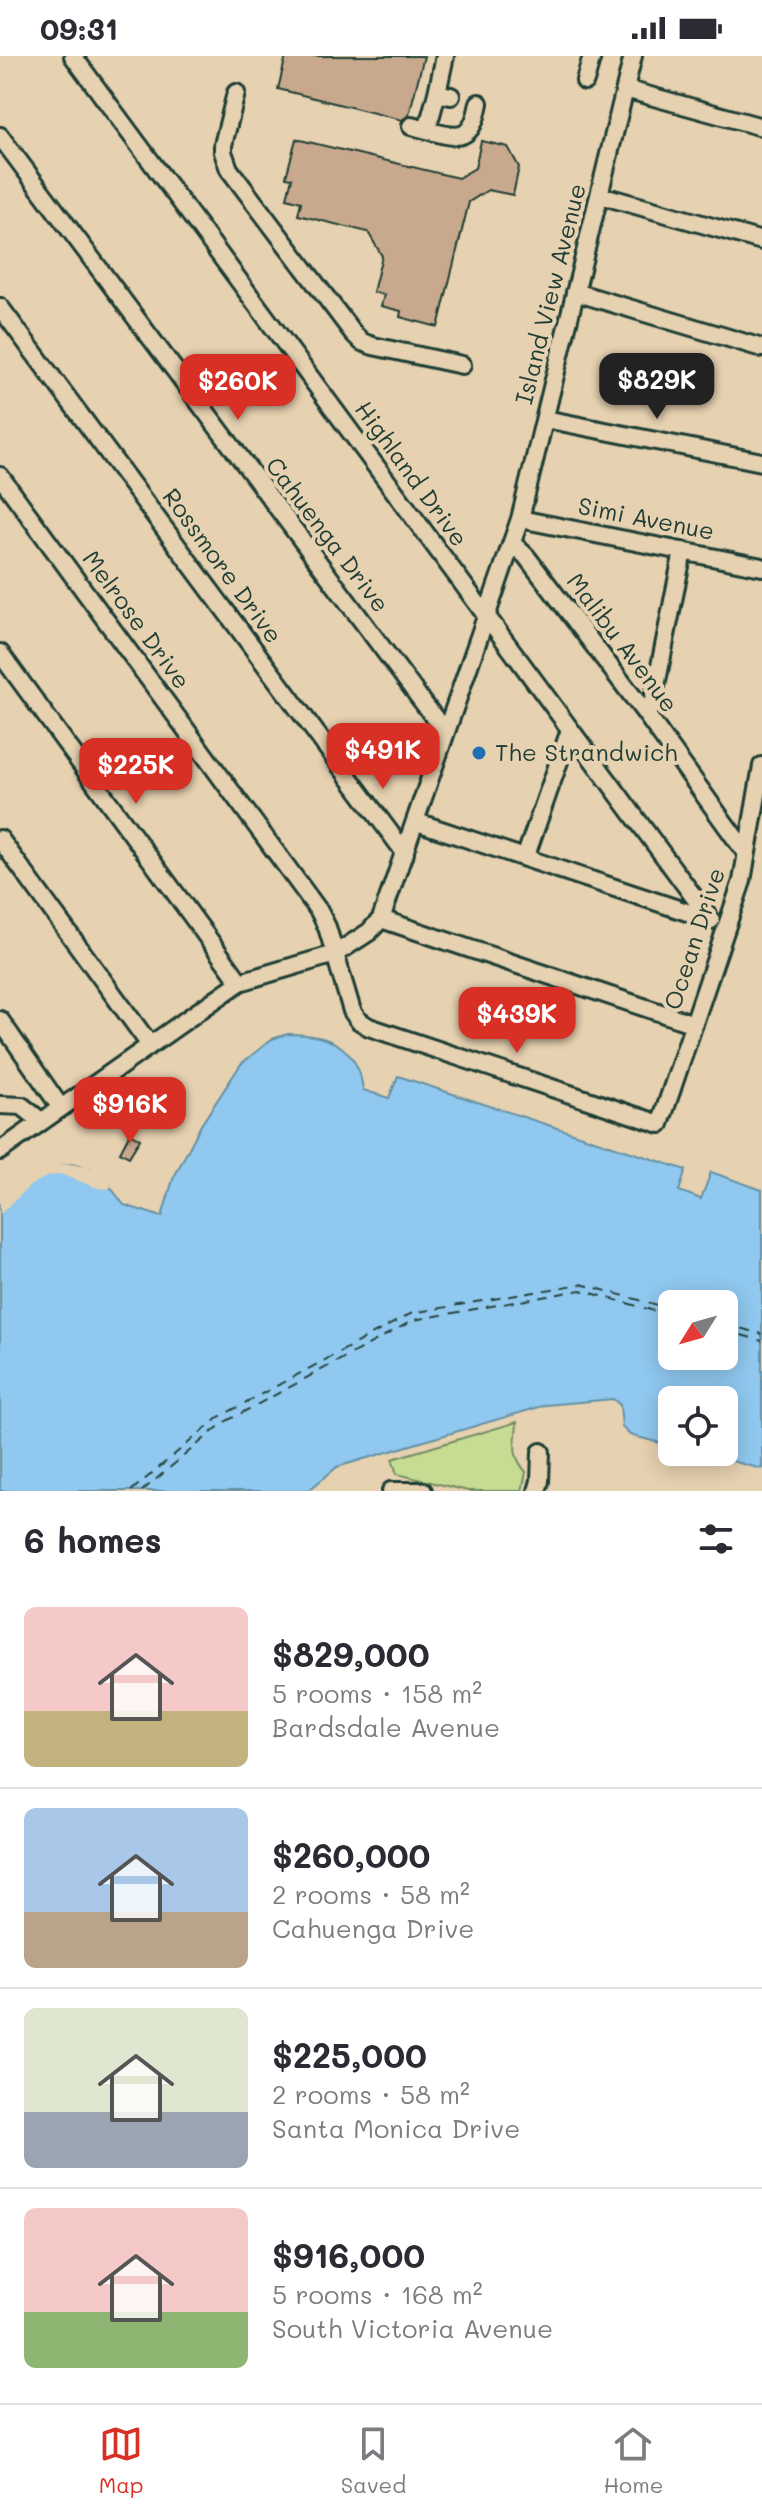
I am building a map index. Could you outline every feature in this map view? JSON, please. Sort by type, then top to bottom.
[{"type":"street","name":"Highland Drive","points":[[73,56],[711,920]]},
{"type":"street","points":[[445,56],[444,94],[419,128],[449,137],[463,135],[473,127],[479,103]]},
{"type":"street","points":[[585,81],[592,56]]},
{"type":"street","name":"Island View Avenue","points":[[381,919],[520,519],[633,56]]},
{"type":"street","points":[[625,89],[762,127]]},
{"type":"street","points":[[236,93],[223,145],[229,169],[353,333],[362,342],[373,346],[462,365]]},
{"type":"street","name":"Cahuenga Drive","points":[[0,136],[445,732]]},
{"type":"street","points":[[600,195],[762,241]]},
{"type":"street","points":[[575,292],[762,348]]},
{"type":"street","name":"Rossmore Drive","points":[[0,307],[405,853]]},
{"type":"street","points":[[545,419],[762,462]]},
{"type":"street","name":"Melrose Drive","points":[[0,476],[319,911],[347,997],[358,1020],[369,1027],[660,1124]]},
{"type":"street","name":"Simi Avenue","points":[[520,519],[762,567]]},
{"type":"street","name":"Malibu Avenue","points":[[512,543],[526,556],[646,714],[746,853]]},
{"type":"street","points":[[646,714],[652,706],[683,551]]},
{"type":"street","points":[[0,653],[240,982]]},
{"type":"street","points":[[525,858],[570,730]]},
{"type":"street","name":"Ocean Drive","points":[[660,1124],[742,881],[762,766]]},
{"type":"street","points":[[417,822],[727,927]]},
{"type":"street","points":[[0,839],[150,1045]]},
{"type":"street","points":[[0,1151],[240,982],[335,954],[369,932],[381,919],[694,1024]]},
{"type":"street","points":[[0,1020],[61,1108]]},
{"type":"street","points":[[0,1105],[22,1106],[41,1121]]},
{"type":"street","points":[[537,1491],[541,1452]]},
{"type":"street","points":[[391,1491],[423,1491]]},
{"type":"green space","points":[[517,1422],[516,1454],[526,1472],[522,1491],[468,1491],[397,1474],[392,1459]]},
{"type":"water","points":[[288,1034],[316,1037],[328,1040],[348,1053],[360,1075],[363,1090],[389,1098],[398,1076],[686,1170],[679,1191],[701,1199],[711,1172],[762,1190],[762,1469],[738,1463],[738,1386],[658,1386],[658,1442],[630,1435],[622,1427],[620,1405],[613,1399],[546,1405],[337,1467],[308,1491],[0,1491],[0,1204],[52,1168],[71,1164],[91,1169],[105,1180],[124,1205],[162,1217],[173,1179],[201,1125],[241,1064],[272,1039]]},
{"type":"pier","points":[[70,1164],[92,1168],[106,1177],[111,1187],[98,1188],[60,1174],[46,1177],[31,1185],[0,1214],[0,1199],[26,1177],[44,1167]]},
{"type":"building","points":[[286,56],[424,56],[409,115],[402,120],[278,89]]},
{"type":"building","points":[[296,139],[458,178],[475,168],[481,141],[508,147],[519,167],[513,195],[488,190],[469,202],[438,327],[400,317],[401,311],[381,306],[384,295],[373,292],[382,256],[368,232],[298,215],[301,202],[287,198],[292,178],[286,177]]},
{"type":"building","points":[[130,1133],[140,1139],[129,1157],[120,1152]]},
{"type":"ferry route","points":[[131,1491],[219,1417],[412,1313],[581,1284],[658,1305]]},
{"type":"ferry route","points":[[142,1491],[223,1423],[414,1320],[581,1290],[658,1312]]},
{"type":"ferry route","points":[[738,1328],[762,1334]]},
{"type":"ferry route","points":[[738,1334],[762,1341]]},
{"type":"place","name":"The Strandwich","points":[[479,753]]}]
